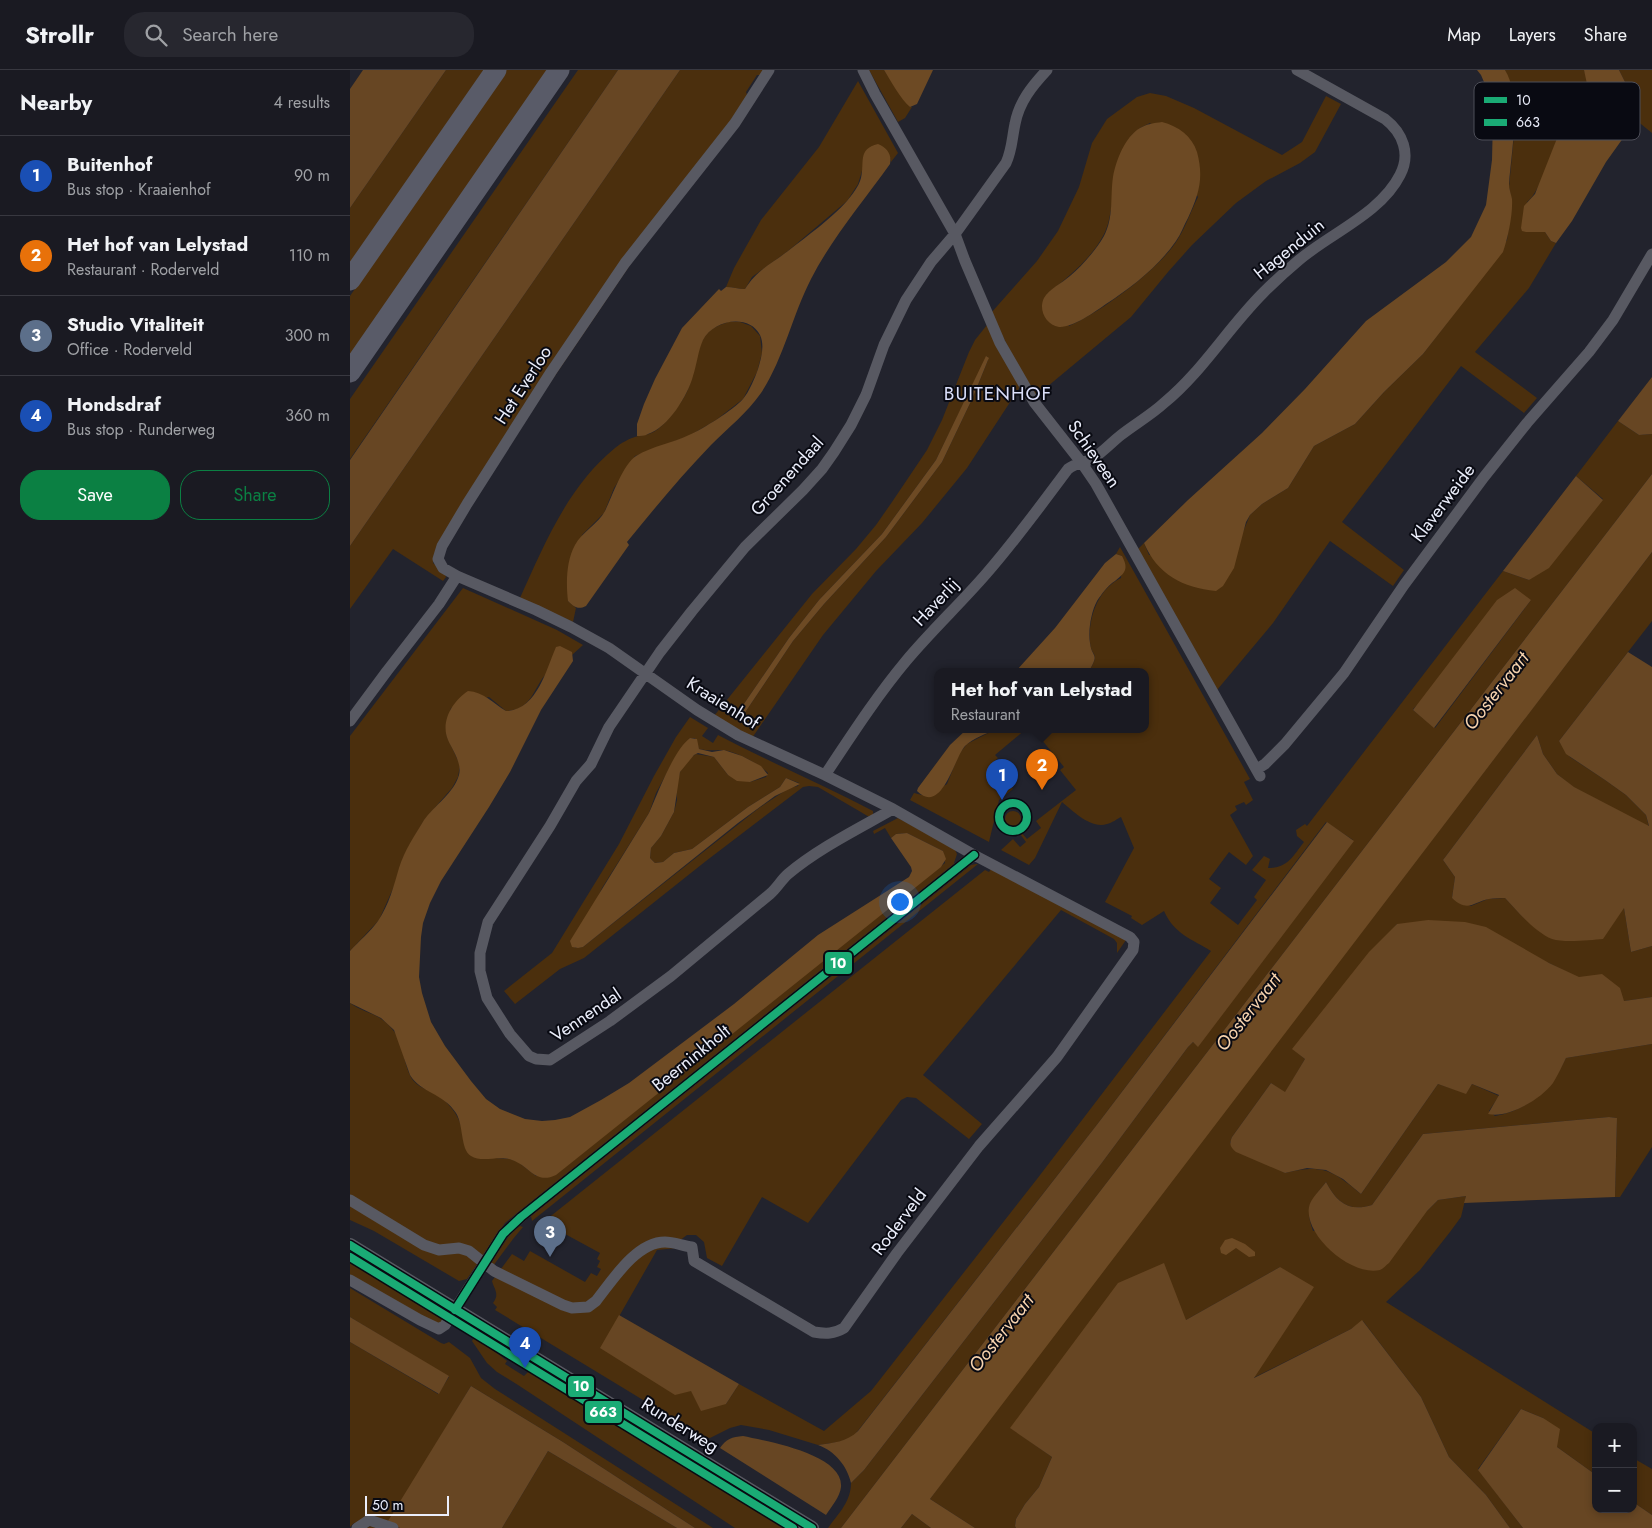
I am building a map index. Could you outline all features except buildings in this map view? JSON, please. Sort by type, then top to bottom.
[{"type":"highway","points":[[350,280],[496,70]]},
{"type":"highway","points":[[350,372],[560,70]]},
{"type":"street","name":"Het Everloo","points":[[457,576],[443,568],[438,559],[442,546],[467,504],[551,372],[625,263],[735,123],[769,70]]},
{"type":"street","name":"Schieveen","points":[[863,70],[955,234],[1000,343],[1034,402],[1096,484],[1258,772]]},
{"type":"street","points":[[955,234],[1006,163],[1010,154],[1014,124],[1022,104],[1031,88],[1047,70]]},
{"type":"street","name":"Hagenduin","points":[[1081,462],[1092,459],[1165,403],[1194,374],[1262,294],[1300,259],[1373,207],[1388,194],[1398,180],[1404,168],[1405,151],[1400,134],[1392,124],[1297,70]]},
{"type":"street","name":"Groenendaal","points":[[646,673],[692,611],[745,546],[822,469],[834,452],[852,425],[866,395],[884,345],[906,300],[931,262],[955,234]]},
{"type":"street","name":"Klaverweide","points":[[1258,772],[1285,744],[1344,673],[1404,585],[1484,477],[1527,423],[1589,352],[1613,320],[1652,254]]},
{"type":"street","name":"Haverlij","points":[[825,775],[853,731],[906,661],[986,575],[1032,518],[1068,469],[1074,464],[1081,462]]},
{"type":"street","name":"Kraaienhof","points":[[457,576],[554,618],[591,637],[646,673],[697,710],[738,735],[893,809],[974,855]]},
{"type":"street","points":[[350,721],[439,604],[457,576]]},
{"type":"street","name":"Vennendal","points":[[646,673],[609,727],[586,771],[576,781],[550,826],[488,922],[482,942],[480,971],[487,998],[510,1034],[529,1056],[536,1059],[550,1060],[604,1025],[671,976],[704,949],[779,886],[786,876],[838,841],[893,809]]},
{"type":"street","name":"Beerninkholt","points":[[350,1280],[420,1320],[439,1328],[445,1324],[503,1234],[521,1216],[974,855]]},
{"type":"street","name":"Roderveld","points":[[484,1264],[563,1306],[572,1308],[588,1307],[596,1301],[636,1254],[650,1245],[664,1242],[676,1244],[692,1247],[694,1261],[814,1332],[826,1334],[837,1332],[844,1328],[897,1253],[979,1146],[1057,1057],[1133,950],[1134,942],[1130,937],[974,855]]},
{"type":"street","points":[[350,1200],[424,1245],[439,1250],[459,1248],[477,1256],[484,1264]]},
{"type":"street","name":"Runderweg","points":[[350,1245],[811,1528]]},
{"type":"street","points":[[357,1528],[369,1520],[392,1528]]},
{"type":"shaded area","points":[[363,70],[446,70],[350,208],[350,89]]},
{"type":"shaded area","points":[[446,70],[484,70],[350,264],[350,208]]},
{"type":"shaded area","points":[[506,70],[555,70],[350,367],[350,296]]},
{"type":"shaded area","points":[[578,70],[618,70],[350,459],[350,399]]},
{"type":"shaded area","points":[[618,70],[680,70],[350,546],[350,460]]},
{"type":"shaded area","points":[[680,70],[765,70],[762,75],[757,75],[746,92],[748,98],[706,153],[434,554],[433,563],[443,571],[446,577],[443,581],[393,549],[350,609],[350,546]]},
{"type":"shaded area","points":[[869,70],[884,70],[910,107],[912,107],[905,118],[898,122]]},
{"type":"shaded area","points":[[1505,70],[1584,70],[1587,82],[1509,82]]},
{"type":"shaded area","points":[[1619,70],[1652,70],[1652,133],[1640,123],[1640,82],[1625,82]]},
{"type":"shaded area","points":[[858,81],[898,153],[891,162],[890,158],[862,171],[858,184],[847,201],[788,251],[752,277],[745,289],[726,287],[734,268],[761,220],[819,147]]},
{"type":"shaded area","points":[[1150,93],[1166,96],[1194,108],[1282,155],[1302,142],[1326,96],[1341,104],[1315,152],[1300,163],[1266,181],[1236,203],[1192,245],[1131,317],[1036,396],[1023,376],[991,313],[1037,261],[1058,231],[1079,187],[1092,143],[1107,119],[1137,97]],"holes":[[[1150,123],[1198,197],[1178,239],[1158,263],[1113,300],[1069,326],[1047,294],[1071,275],[1092,253],[1103,236],[1132,135]]]},
{"type":"shaded area","points":[[1514,140],[1556,140],[1543,177],[1533,196],[1527,202],[1526,232],[1545,232],[1551,241],[1556,243],[1529,288],[1475,352],[1537,398],[1524,413],[1461,366],[1342,522],[1404,570],[1393,586],[1330,541],[1273,623],[1217,690],[1138,549],[1144,543],[1149,555],[1243,532],[1250,515],[1262,504],[1288,488],[1314,446],[1355,424],[1423,354],[1490,267],[1507,240],[1512,202],[1509,187]]},
{"type":"shaded area","points":[[728,322],[740,322],[751,326],[760,336],[762,353],[757,372],[743,399],[716,420],[689,436],[635,456],[614,488],[604,513],[582,535],[568,601],[576,608],[573,622],[520,598],[548,537],[584,480],[598,463],[617,446],[632,438],[654,432],[667,420],[686,394],[698,350],[706,335],[710,330]]},
{"type":"shaded area","points":[[987,325],[1020,387],[967,468],[922,523],[876,571],[823,635],[752,738],[714,716],[812,594],[856,549],[892,502],[927,450],[942,420],[975,340]],"holes":[[[987,356],[988,360],[973,397],[942,462],[886,537],[824,604],[793,641],[742,717],[737,714],[789,638],[819,600],[882,534],[936,460]]]},
{"type":"shaded area","points":[[1652,377],[1652,434],[1639,435],[1618,421]]},
{"type":"shaded area","points":[[1618,421],[1639,435],[1652,434],[1652,474],[841,1528],[828,1528],[846,1502],[851,1483],[864,1470],[1101,1164],[1188,1047],[1193,1042],[1198,1046],[1353,840],[1326,822],[1099,1122],[853,1437],[839,1442],[818,1445],[769,1430],[741,1425],[710,1438],[704,1437],[495,1310],[497,1307],[493,1303],[496,1292],[492,1281],[512,1254],[524,1261],[530,1251],[585,1282],[591,1273],[597,1276],[601,1269],[597,1267],[600,1261],[597,1259],[600,1253],[554,1228],[549,1237],[537,1227],[985,870],[989,872],[991,869],[1126,940],[1117,953],[1117,943],[1114,939],[1061,910],[923,1075],[982,1124],[969,1139],[916,1098],[907,1097],[901,1100],[808,1223],[762,1197],[722,1266],[707,1258],[704,1242],[696,1235],[687,1235],[679,1241],[659,1239],[638,1256],[658,1246],[677,1248],[657,1250],[601,1348],[691,1391],[726,1404],[739,1384],[824,1431],[871,1391],[1037,1179],[1211,951],[1178,931],[1164,911],[1142,925],[1131,918],[1132,916],[1105,902],[1134,848],[1121,817],[1109,823],[1095,824],[1077,815],[1062,802],[1035,858],[1029,865],[1001,850],[1013,839],[1020,847],[1026,842],[1020,834],[1021,832],[1027,839],[1041,828],[1036,821],[1076,790],[1060,770],[1064,767],[1036,733],[1149,733],[1149,668],[1091,668],[1095,657],[1090,642],[1093,614],[1106,589],[1121,578],[1122,556],[1116,554],[1120,547],[1250,779],[1244,782],[1253,800],[1246,805],[1244,802],[1235,806],[1237,810],[1230,815],[1253,856],[1246,865],[1229,852],[1209,879],[1221,888],[1210,903],[1238,925],[1257,900],[1254,897],[1266,880],[1252,870],[1264,856],[1270,859],[1268,868],[1281,866],[1293,856],[1304,842],[1297,836],[1296,830],[1305,824],[1307,826],[1503,571],[1529,580],[1603,499],[1576,476]],"holes":[[[1531,600],[1435,728],[1413,709]]]},
{"type":"shaded area","points":[[1576,476],[1603,500],[1549,568],[1529,580],[1503,571]]},
{"type":"shaded area","points":[[1652,552],[1652,621],[1559,741],[1570,757],[1626,795],[1646,815],[1649,827],[1573,787],[1557,774],[1543,754],[1537,735],[1443,860],[1455,877],[1452,898],[1471,906],[1488,899],[1505,898],[1538,930],[1624,908],[1631,952],[1652,946],[1652,997],[1624,1001],[1549,963],[1397,924],[1293,1049],[1305,1059],[1285,1093],[1271,1083],[1232,1137],[1230,1143],[1285,1173],[1318,1169],[1334,1174],[1361,1194],[1438,1084],[1466,1093],[1472,1084],[1499,1096],[1489,1111],[1495,1116],[1518,1109],[1538,1096],[1554,1079],[1566,1058],[1652,1044],[1652,1147],[1620,1197],[1615,1197],[1617,1118],[1609,1117],[1423,1134],[1372,1205],[1357,1207],[1344,1204],[1326,1182],[1313,1199],[1309,1209],[1313,1231],[1427,1211],[1438,1200],[1466,1196],[1461,1217],[1450,1232],[1420,1270],[1386,1302],[1592,1431],[1592,1472],[1557,1447],[1543,1418],[1521,1409],[1478,1469],[1523,1528],[1510,1528],[1486,1495],[1449,1457],[1421,1397],[1363,1321],[1351,1329],[1253,1378],[1280,1267],[1186,1320],[1011,1428],[1052,1457],[1039,1487],[1016,1519],[1016,1528],[975,1528],[930,1499]]},
{"type":"shaded area","points":[[463,588],[557,630],[583,645],[548,672],[529,700],[520,708],[506,711],[489,697],[451,708],[446,727],[447,737],[460,765],[458,777],[452,788],[425,819],[413,839],[403,858],[395,884],[379,920],[350,951],[350,736]]},
{"type":"shaded area","points":[[1515,588],[1531,600],[1434,728],[1413,710],[1497,600]]},
{"type":"shaded area","points":[[1628,652],[1652,667],[1652,946],[1631,952],[1624,908],[1603,939],[1563,941],[1552,939],[1539,931],[1505,898],[1483,900],[1467,906],[1462,905],[1452,898],[1455,877],[1443,860],[1537,735],[1543,754],[1557,774],[1574,787],[1649,826],[1646,815],[1626,795],[1566,754],[1559,741]]},
{"type":"shaded area","points":[[690,717],[708,728],[702,736],[713,743],[718,735],[873,811],[873,815],[871,818],[818,787],[803,787],[584,958],[560,969],[515,1004],[504,991],[552,953],[619,844],[676,737]],"holes":[[[690,738],[695,738],[699,749],[722,750],[740,755],[768,773],[766,777],[750,782],[728,775],[714,757],[696,754],[690,758],[680,772],[676,788],[677,800],[674,812],[661,836],[651,848],[650,858],[655,863],[663,862],[674,853],[692,849],[748,807],[780,787],[786,778],[799,783],[798,786],[789,788],[759,808],[583,947],[575,948],[602,888],[649,813],[656,793],[676,756]]]},
{"type":"shaded area","points":[[988,733],[1021,733],[995,755],[998,758],[992,763],[1013,789],[999,800],[989,842],[910,800],[914,793],[926,796],[947,784],[959,754],[967,744]]},
{"type":"shaded area","points":[[1010,811],[1016,811],[1021,816],[1019,825],[1010,827],[1005,822],[1005,816]]},
{"type":"shaded area","points":[[898,818],[954,848],[957,854],[955,864],[505,1223],[467,1279],[459,1281],[374,1231],[350,1220],[350,1003],[382,1020],[392,1029],[399,1040],[412,1079],[419,1086],[440,1097],[451,1107],[459,1120],[463,1141],[495,1158],[510,1159],[518,1162],[536,1176],[556,1174],[945,863],[943,851],[907,833],[896,834],[891,838],[885,828],[874,834],[873,831]]},
{"type":"shaded area","points":[[1327,822],[1354,841],[1198,1047],[1193,1042],[1188,1047],[1101,1164],[864,1470],[851,1483],[847,1471],[835,1455],[818,1445],[844,1440],[858,1431],[1099,1122]]},
{"type":"shaded area","points":[[978,864],[532,1221],[531,1216],[971,865]]},
{"type":"shaded area","points":[[1428,920],[1465,922],[1486,927],[1549,963],[1579,977],[1602,974],[1620,988],[1624,1001],[1652,997],[1652,1044],[1566,1058],[1555,1080],[1548,1089],[1524,1106],[1505,1114],[1488,1114],[1499,1095],[1472,1084],[1466,1094],[1438,1084],[1361,1194],[1343,1179],[1326,1170],[1307,1168],[1285,1173],[1232,1149],[1232,1137],[1271,1083],[1285,1092],[1305,1059],[1292,1049],[1369,952],[1397,924]]},
{"type":"shaded area","points":[[1609,1117],[1617,1118],[1615,1197],[1464,1203],[1466,1196],[1438,1200],[1427,1211],[1389,1263],[1380,1270],[1356,1267],[1344,1261],[1322,1242],[1309,1218],[1310,1204],[1326,1182],[1339,1200],[1345,1204],[1357,1207],[1372,1205],[1423,1134]]},
{"type":"shaded area","points":[[520,1226],[523,1227],[493,1266],[490,1263],[512,1232]]},
{"type":"shaded area","points":[[350,1253],[450,1316],[442,1322],[434,1324],[350,1275]]},
{"type":"shaded area","points":[[1164,1263],[1186,1320],[1280,1267],[1314,1287],[1254,1378],[1351,1329],[1362,1320],[1421,1397],[1449,1457],[1486,1495],[1510,1528],[1016,1528],[1016,1519],[1039,1487],[1052,1457],[1010,1428],[1118,1283]]},
{"type":"shaded area","points":[[350,1288],[441,1343],[449,1342],[470,1358],[481,1378],[495,1389],[713,1528],[695,1528],[563,1442],[471,1386],[389,1522],[400,1528],[365,1528],[387,1521],[354,1523],[350,1527],[350,1342],[438,1394],[449,1377],[350,1317]]},
{"type":"shaded area","points":[[619,1315],[739,1384],[726,1404],[701,1411],[691,1391],[675,1395],[600,1348]]},
{"type":"shaded area","points":[[350,1317],[449,1376],[439,1394],[350,1342]]},
{"type":"shaded area","points":[[475,1336],[507,1361],[505,1364],[524,1376],[529,1371],[554,1379],[790,1528],[735,1528],[497,1372],[487,1363],[472,1341]]},
{"type":"shaded area","points":[[471,1386],[563,1442],[695,1528],[677,1528],[548,1451],[502,1528],[400,1528],[388,1521]]},
{"type":"shaded area","points":[[1521,1409],[1543,1418],[1560,1429],[1557,1447],[1592,1472],[1592,1513],[1637,1513],[1637,1505],[1652,1515],[1652,1528],[1523,1528],[1478,1470]]},
{"type":"shaded area","points":[[743,1436],[802,1451],[830,1466],[839,1476],[841,1487],[837,1498],[826,1515],[720,1448],[730,1439]]},
{"type":"shaded area","points":[[548,1451],[677,1528],[502,1528]]},
{"type":"shaded area","points":[[1637,1460],[1652,1469],[1652,1515],[1637,1505]]},
{"type":"shaded area","points":[[912,1514],[931,1528],[901,1528]]},
{"type":"water","points":[[884,70],[933,70],[917,104],[910,107]]},
{"type":"water","points":[[1477,70],[1505,70],[1510,82],[1484,82]]},
{"type":"water","points":[[1584,70],[1619,70],[1625,82],[1587,82]]},
{"type":"water","points":[[1162,122],[1184,132],[1195,146],[1199,161],[1200,178],[1198,193],[1176,241],[1144,276],[1125,291],[1077,322],[1064,327],[1054,326],[1044,316],[1042,303],[1049,292],[1079,268],[1104,236],[1109,222],[1113,177],[1116,163],[1122,150],[1130,137],[1140,128]]},
{"type":"water","points":[[1492,140],[1513,140],[1509,184],[1512,212],[1503,252],[1423,354],[1355,424],[1314,446],[1288,488],[1262,504],[1250,515],[1246,522],[1234,568],[1223,586],[1216,591],[1193,587],[1182,583],[1164,571],[1149,554],[1144,543],[1262,433],[1305,389],[1366,321],[1446,262],[1471,237],[1486,205],[1492,160]]},
{"type":"water","points":[[1556,140],[1622,140],[1606,162],[1572,221],[1556,243],[1551,241],[1545,232],[1522,231],[1524,206],[1535,194]]},
{"type":"water","points":[[878,144],[888,152],[890,164],[819,264],[804,293],[776,366],[761,393],[744,414],[689,469],[627,542],[629,545],[586,606],[578,608],[574,606],[568,601],[567,587],[568,565],[572,551],[578,540],[602,516],[622,473],[631,460],[649,450],[683,438],[718,419],[743,399],[750,389],[760,361],[762,348],[760,335],[755,328],[748,324],[731,322],[723,324],[708,333],[703,340],[687,392],[670,418],[655,431],[637,436],[637,424],[644,404],[682,328],[719,289],[721,291],[726,287],[745,289],[759,272],[834,214],[847,201],[859,184],[864,153],[871,146]]},
{"type":"water","points":[[986,356],[989,358],[973,397],[942,462],[886,537],[824,604],[793,641],[742,717],[739,718],[737,714],[789,638],[819,600],[882,534],[936,460]]},
{"type":"water","name":"Oostervaart","points":[[1652,474],[1652,552],[930,1499],[975,1528],[931,1528],[912,1514],[901,1528],[841,1528]]},
{"type":"water","points":[[1116,554],[1122,556],[1125,570],[1103,593],[1093,611],[1089,638],[1095,658],[1090,668],[1019,668],[1055,628],[1105,563]]},
{"type":"water","points":[[560,646],[572,652],[573,661],[541,710],[510,772],[489,807],[441,881],[430,903],[423,923],[421,937],[419,977],[431,1022],[445,1046],[471,1081],[486,1099],[500,1109],[525,1119],[542,1121],[570,1117],[629,1083],[734,1004],[818,935],[909,877],[912,871],[911,867],[891,838],[896,834],[907,833],[943,851],[946,859],[941,867],[556,1175],[543,1178],[533,1174],[512,1160],[502,1158],[480,1159],[468,1153],[456,1113],[445,1101],[420,1086],[410,1075],[394,1030],[381,1018],[350,1003],[350,951],[372,929],[382,915],[401,862],[410,843],[424,820],[453,788],[459,775],[459,766],[446,733],[449,712],[457,700],[468,691],[484,696],[506,711],[517,709],[533,696],[544,677],[556,647]]},
{"type":"water","points":[[963,733],[987,733],[965,746],[940,791],[934,796],[926,797],[917,791],[918,788],[950,745]]},
{"type":"water","points":[[690,738],[697,739],[699,749],[712,752],[724,750],[742,756],[761,766],[768,775],[750,782],[737,781],[728,775],[714,757],[698,753],[694,755],[680,772],[674,812],[661,836],[651,848],[650,858],[655,863],[663,862],[674,853],[692,849],[748,807],[780,787],[786,778],[800,784],[775,796],[738,823],[583,947],[572,947],[570,941],[649,813],[666,773],[678,752]]},
{"type":"water","points":[[1232,1238],[1245,1244],[1255,1252],[1255,1256],[1249,1257],[1236,1248],[1226,1255],[1221,1253],[1220,1248],[1225,1240]]},
{"type":"transit line","name":"10","points":[[1013,803],[1023,807],[1027,817],[1023,827],[1013,831],[1003,827],[999,817],[1003,807],[1013,803]]},
{"type":"transit line","name":"10","points":[[455,1310],[503,1234],[521,1217],[974,855]]},
{"type":"transit line","name":"10","points":[[350,1245],[812,1528]]},
{"type":"transit line","name":"663","points":[[350,1257],[793,1528]]},
{"type":"place","name":"Het hof van Lelystad","points":[[1042,790]]},
{"type":"place","name":"Buitenhof","points":[[1002,800]]},
{"type":"place","name":"Studio Vitaliteit","points":[[550,1257]]},
{"type":"place","name":"Hondsdraf","points":[[525,1368]]},
{"type":"district","name":"BUITENHOF","points":[[998,393]]}]
